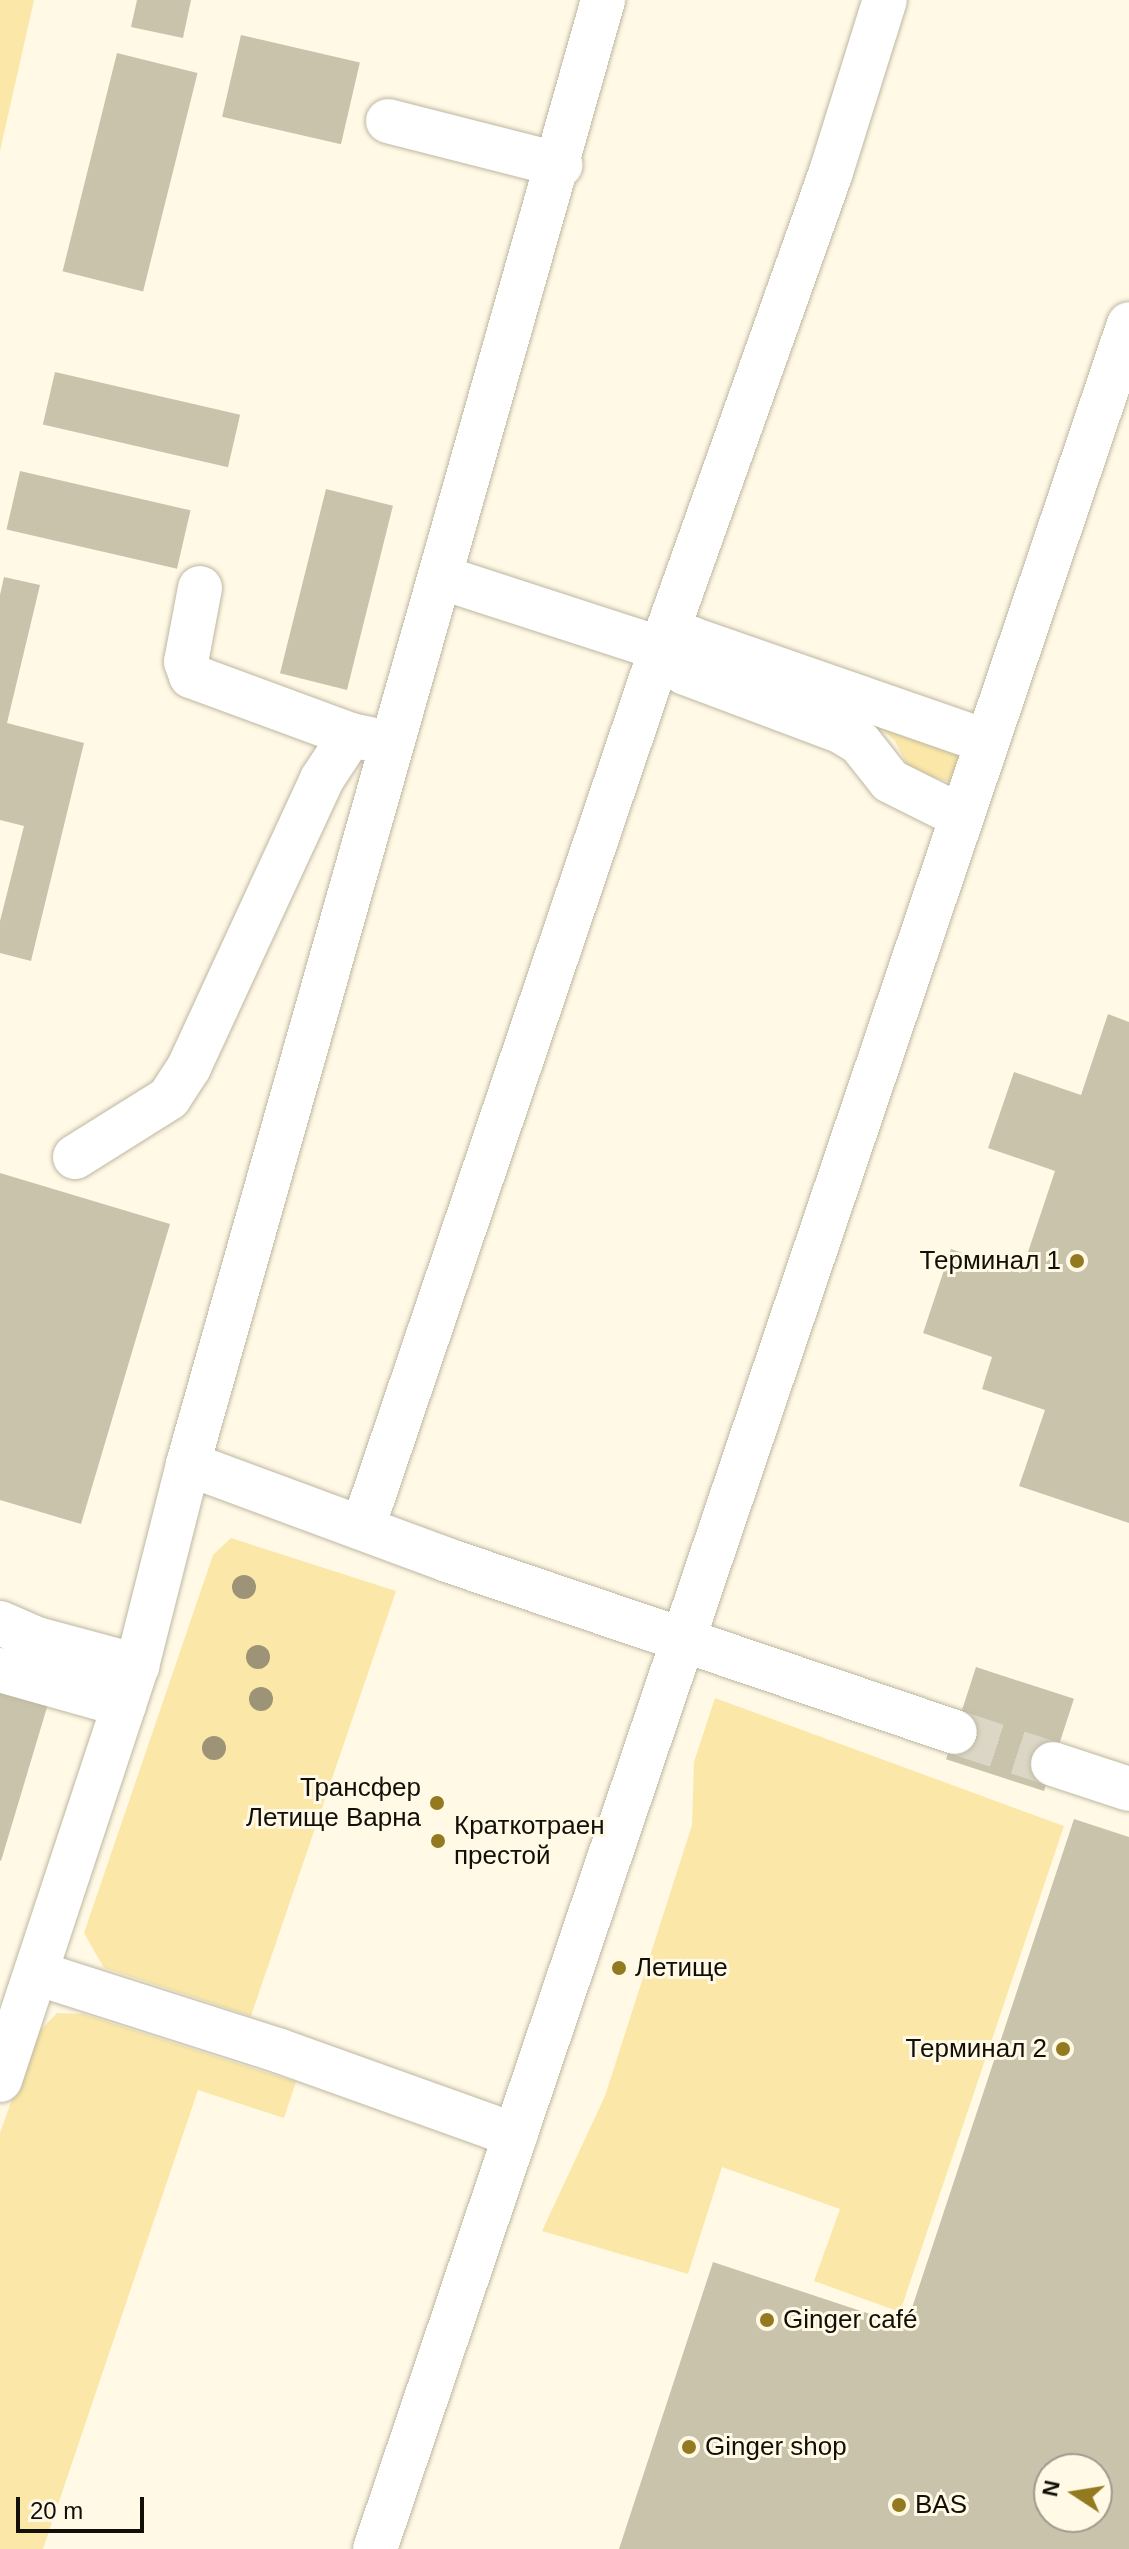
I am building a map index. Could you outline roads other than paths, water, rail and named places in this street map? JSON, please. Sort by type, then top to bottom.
[{"type":"street","points":[[3,2060],[36,1973],[130,1686],[371,739],[440,577],[560,165],[603,0]]},
{"type":"street","points":[[363,1527],[661,649],[831,172],[885,0]]},
{"type":"street","points":[[388,121],[560,165]]},
{"type":"street","points":[[375,2549],[1129,324]]},
{"type":"street","points":[[440,577],[661,649],[685,673],[840,731],[860,743],[890,781],[962,817]]},
{"type":"street","points":[[200,588],[186,662],[191,676],[371,739]]},
{"type":"street","points":[[661,649],[692,639],[987,742]]},
{"type":"street","points":[[75,1157],[169,1098],[189,1067],[322,779],[371,739]]},
{"type":"street","points":[[188,1464],[683,1641],[955,1732]]},
{"type":"street","points":[[0,1623],[130,1686]]},
{"type":"street","points":[[0,1670],[130,1686]]},
{"type":"street","points":[[1053,1764],[1129,1789]]},
{"type":"street","points":[[36,1973],[280,2051],[515,2135]]},
{"type":"tunnel","points":[[955,1732],[1053,1764]]},
{"type":"place","name":"Терминал 1","points":[[1077,1261]]},
{"type":"place","name":"Трансфер Летище Варна","points":[[437,1803]]},
{"type":"place","name":"Краткотраен престой","points":[[438,1841]]},
{"type":"place","name":"Летище","points":[[619,1968]]},
{"type":"place","name":"Терминал 2","points":[[1063,2049]]},
{"type":"place","name":"Ginger café","points":[[767,2320]]},
{"type":"place","name":"Ginger shop","points":[[689,2447]]},
{"type":"place","name":"BAS","points":[[899,2505]]}]
